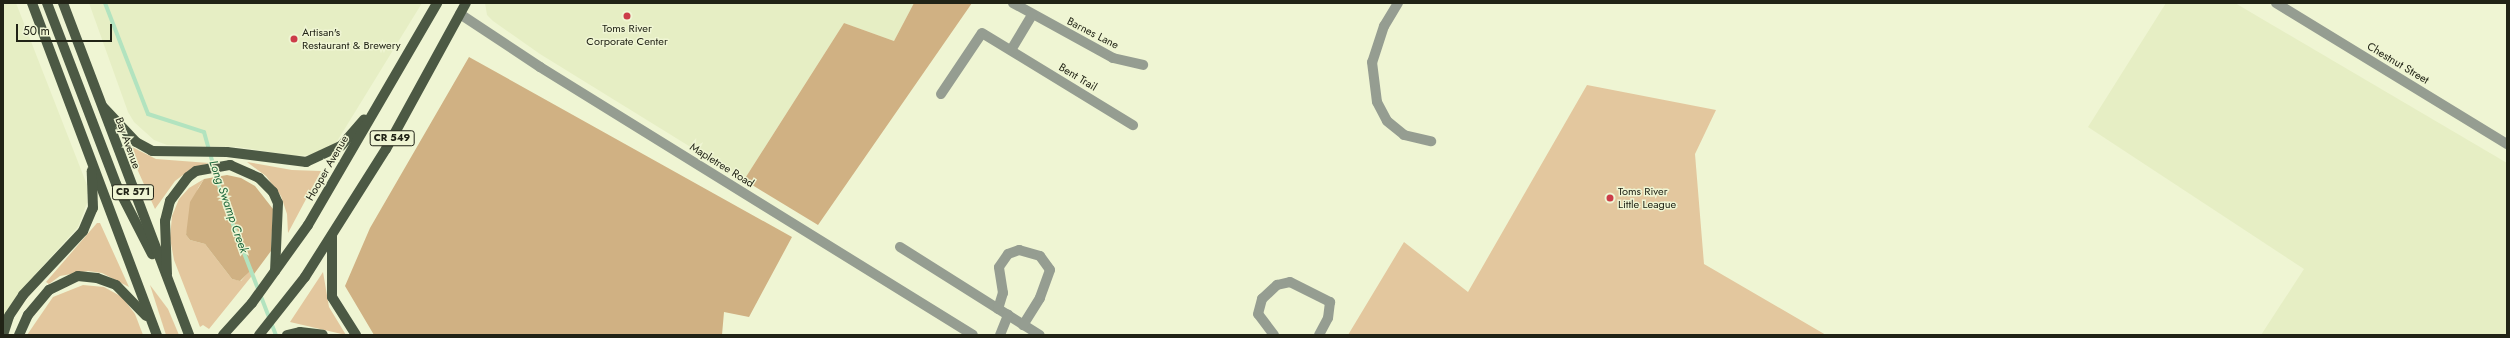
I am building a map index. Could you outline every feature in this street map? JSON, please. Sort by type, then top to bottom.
[{"type":"main road","name":"CR 571","points":[[32,3],[157,335]]},
{"type":"main road","points":[[47,3],[116,184],[142,239],[167,278]]},
{"type":"main road","name":"Bay Avenue","points":[[63,3],[189,335]]},
{"type":"main road","name":"Hooper Avenue","points":[[223,335],[252,303],[273,276],[333,185],[378,103],[437,3]]},
{"type":"main road","name":"CR 549","points":[[262,331],[276,314],[332,234],[386,149],[466,3]]},
{"type":"main road","points":[[101,105],[136,142],[152,151],[217,152],[306,162],[341,146],[378,103]]},
{"type":"main road","points":[[3,335],[10,316],[23,295],[83,231],[93,208],[92,165]]},
{"type":"main road","points":[[167,278],[167,210],[188,177],[204,169],[217,165],[242,168],[259,178],[273,192],[278,203],[279,226],[273,276]]},
{"type":"main road","points":[[332,234],[332,297],[356,335]]},
{"type":"main road","points":[[18,335],[28,315],[49,290],[78,276],[97,278],[116,285],[152,323]]},
{"type":"main road","points":[[287,335],[300,332],[322,335]]},
{"type":"street","name":"Barnes Lane","points":[[1013,3],[1032,15],[1113,58],[1143,65]]},
{"type":"street","points":[[1398,3],[1384,26],[1372,62],[1377,102],[1387,121],[1404,135],[1431,141]]},
{"type":"street","name":"Chestnut Street","points":[[2276,3],[2507,144]]},
{"type":"street","name":"Mapletree Road","points":[[460,14],[540,67],[973,335]]},
{"type":"street","points":[[1011,50],[1032,15]]},
{"type":"street","name":"Bent Trail","points":[[941,94],[982,32],[1133,125]]},
{"type":"street","points":[[900,247],[1040,335]]},
{"type":"street","points":[[998,309],[1003,293],[999,267],[1008,254],[1019,250],[1040,256],[1050,270],[1040,298],[1023,324]]},
{"type":"street","points":[[1274,335],[1258,314],[1262,299],[1277,285],[1290,282],[1330,302],[1328,318],[1319,335]]},
{"type":"street","points":[[1000,335],[1008,315]]},
{"type":"shaded area","points":[[3,3],[16,3],[87,185],[87,203],[78,227],[21,290],[3,316]]},
{"type":"shaded area","points":[[89,3],[422,3],[336,143],[310,155],[296,156],[238,147],[167,145],[154,140],[134,122],[128,112]]},
{"type":"shaded area","points":[[485,3],[914,3],[894,41],[844,23],[744,180],[540,54],[493,21],[487,15]]},
{"type":"shaded area","points":[[914,3],[972,3],[818,225],[744,180],[844,23],[894,41]]},
{"type":"shaded area","points":[[2166,3],[2235,3],[2507,163],[2507,335],[2261,335],[2304,269],[2088,127]]},
{"type":"shaded area","points":[[469,57],[792,237],[749,317],[724,312],[722,335],[374,335],[345,286],[370,228]]},
{"type":"shaded area","name":"Toms River Little League","points":[[1587,85],[1716,110],[1695,154],[1704,264],[1826,335],[1348,335],[1404,242],[1468,292]]},
{"type":"shaded area","points":[[126,144],[156,159],[209,163],[191,169],[175,181],[155,209]]},
{"type":"shaded area","points":[[247,162],[292,170],[321,171],[288,233],[287,214],[281,196],[266,176]]},
{"type":"shaded area","points":[[227,175],[241,178],[255,186],[273,209],[271,251],[254,274],[252,269],[240,281],[232,279],[205,244],[190,240],[186,235],[190,202],[204,179]]},
{"type":"shaded area","points":[[204,179],[198,188],[186,235],[190,240],[205,244],[232,279],[241,281],[250,270],[255,272],[209,329],[203,325],[200,327],[174,260],[170,238],[172,216],[179,199],[189,188]]},
{"type":"shaded area","points":[[97,223],[100,223],[129,287],[102,273],[88,271],[60,276],[49,284],[46,282]]},
{"type":"shaded area","points":[[323,272],[329,307],[346,335],[290,322]]},
{"type":"shaded area","points":[[83,285],[104,287],[122,297],[135,314],[143,335],[27,335],[53,297]]},
{"type":"shaded area","points":[[150,285],[168,309],[179,335],[166,335]]},
{"type":"waterway","name":"Long Swamp Creek","points":[[105,3],[148,114],[204,132],[222,196],[276,335]]},
{"type":"place","name":"Toms River Corporate Center","points":[[627,16]]},
{"type":"place","name":"Artisan's Restaurant & Brewery","points":[[294,39]]},
{"type":"place","name":"Toms River Little League","points":[[1610,198]]}]
